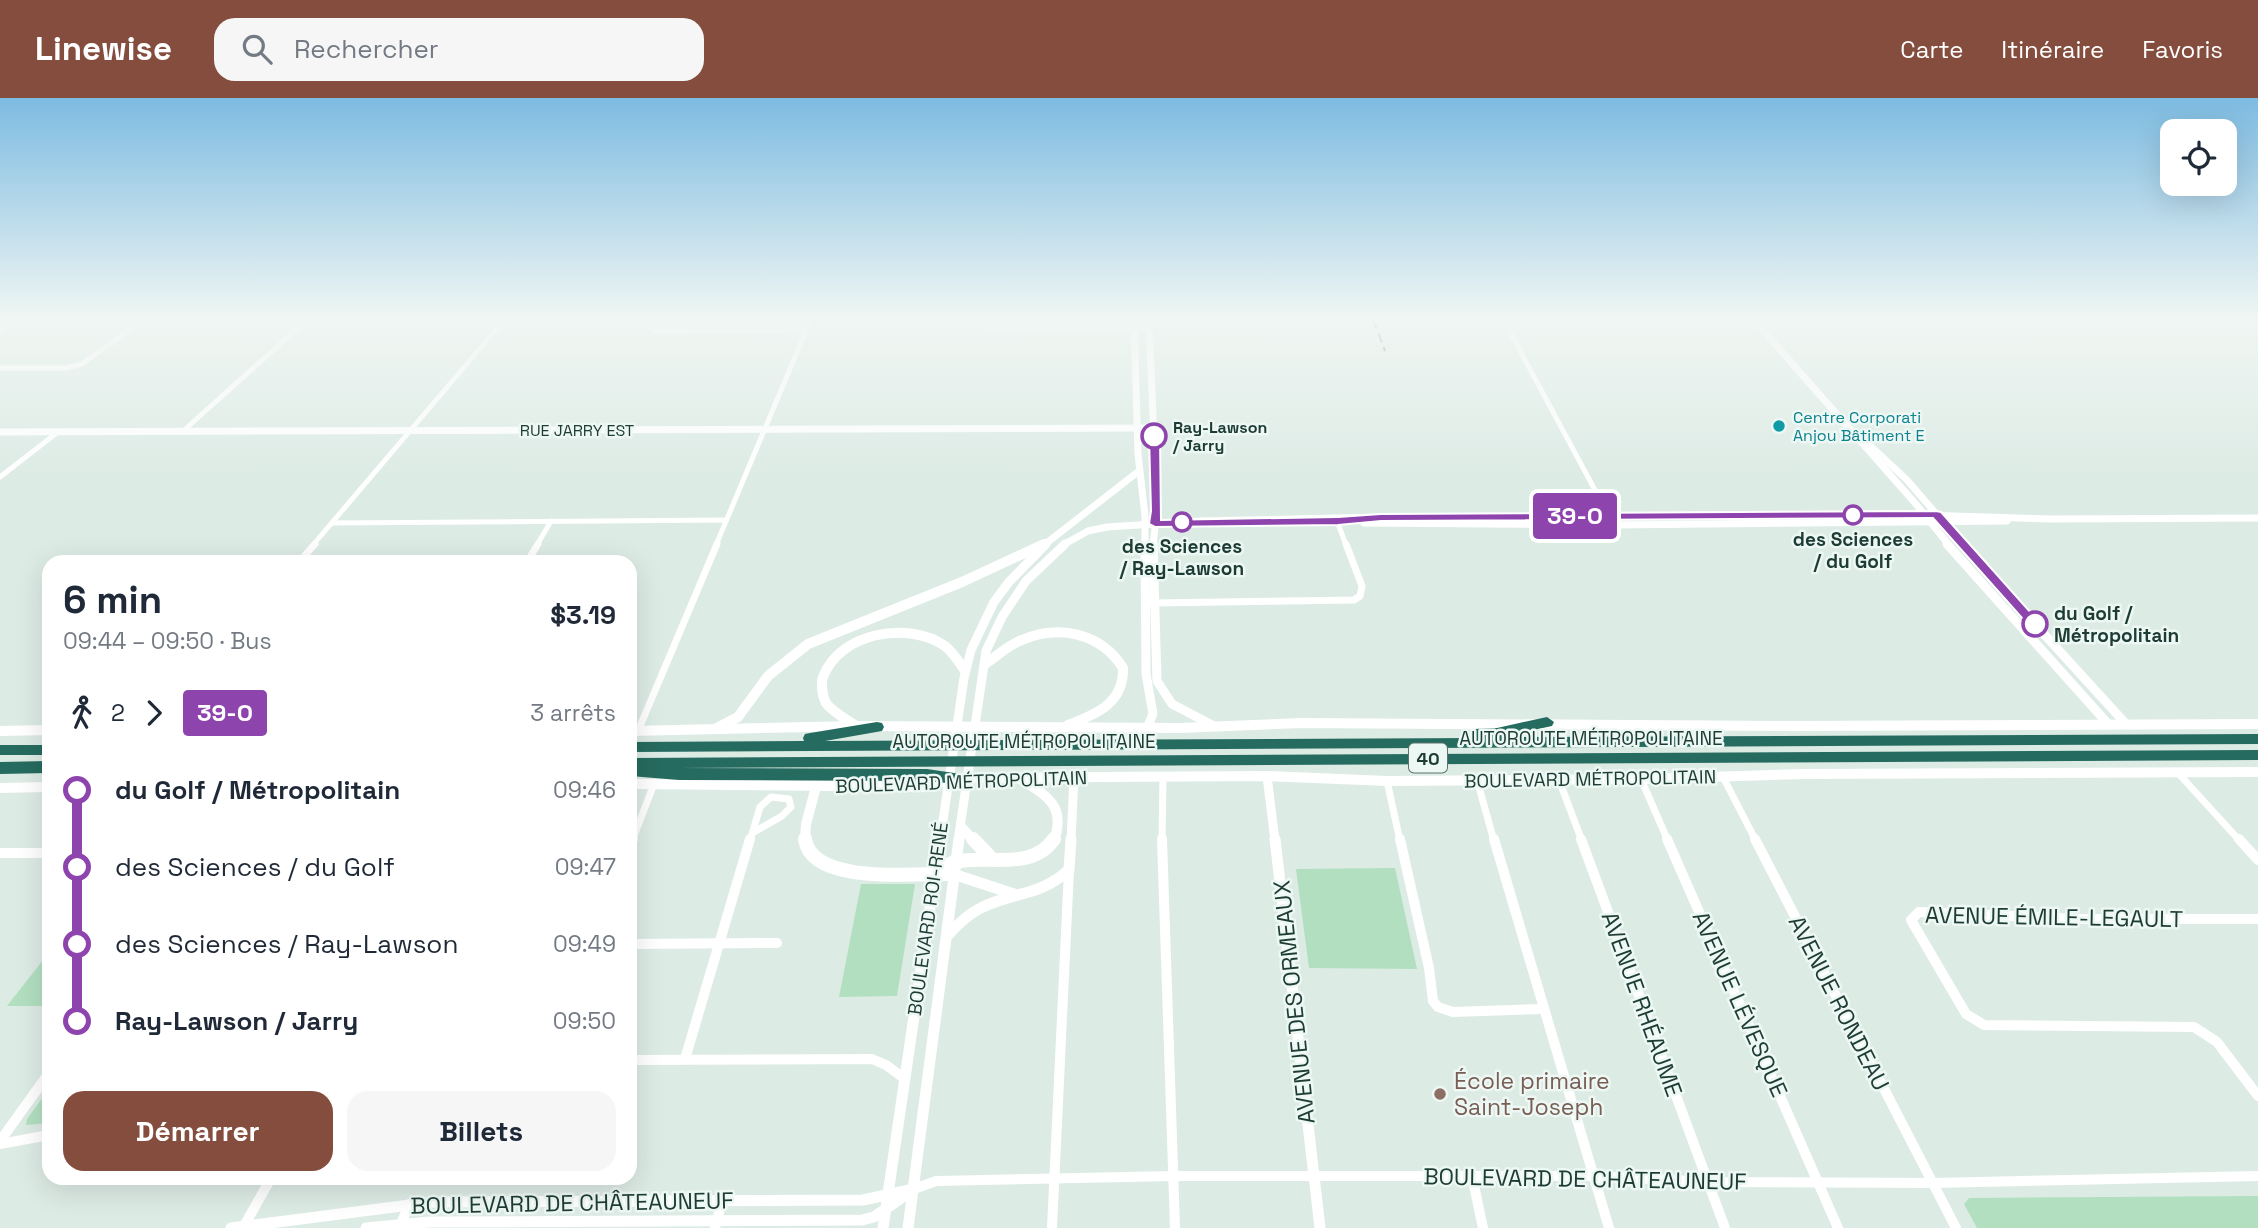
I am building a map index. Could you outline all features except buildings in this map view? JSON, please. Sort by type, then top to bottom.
[{"type":"highway","points":[[1367,743],[1497,733],[1547,722]]},
{"type":"highway","points":[[746,746],[832,736],[877,727]]},
{"type":"highway","name":"AUTOROUTE MÉTROPOLITAINE","points":[[637,747],[2258,739]]},
{"type":"highway","points":[[0,750],[42,750]]},
{"type":"highway","name":"AUTOROUTE MÉTROPOLITAINE","points":[[637,763],[2258,755]]},
{"type":"highway","points":[[0,768],[42,767]]},
{"type":"highway","points":[[637,771],[927,775],[956,778]]},
{"type":"main road","points":[[712,730],[738,717],[768,676],[808,644],[974,577],[1044,544]]},
{"type":"main road","points":[[985,664],[1017,642],[1045,634],[1075,634],[1106,646],[1123,667],[1122,688],[1115,699],[1102,710],[1065,726]]},
{"type":"main road","points":[[856,726],[830,707],[821,689],[822,675],[827,665],[852,645],[883,635],[921,635],[946,646],[965,671]]},
{"type":"main road","points":[[637,731],[856,726],[1147,728],[1547,722],[1776,726],[2258,724]]},
{"type":"main road","points":[[0,731],[42,730]]},
{"type":"main road","name":"BOULEVARD MÉTROPOLITAIN","points":[[637,784],[925,787],[956,778],[1267,776],[1387,781],[2258,772]]},
{"type":"main road","points":[[816,787],[805,839],[808,850],[818,861],[841,872],[935,872],[993,860],[1020,859],[1036,854],[1049,845],[1057,833],[1059,820],[1053,803],[1019,778]]},
{"type":"main road","points":[[0,788],[42,787]]},
{"type":"main road","points":[[962,828],[993,860]]},
{"type":"street","points":[[183,431],[250,372]]},
{"type":"street","points":[[305,555],[461,372]]},
{"type":"street","points":[[637,724],[789,372]]},
{"type":"street","points":[[1135,372],[1139,471],[1150,524],[1146,674],[1153,713],[1147,728]]},
{"type":"street","points":[[1150,524],[1157,511],[1151,372]]},
{"type":"street","points":[[1531,372],[1613,525]]},
{"type":"street","points":[[1800,372],[1925,518],[2109,724]]},
{"type":"street","points":[[1844,421],[1906,480],[2126,724]]},
{"type":"street","name":"RUE JARRY EST","points":[[0,432],[1154,428]]},
{"type":"street","points":[[0,477],[58,432]]},
{"type":"street","name":"BOULEVARD ROI-RENÉ","points":[[883,1228],[965,671],[979,631],[993,603],[1016,570],[1044,544],[1139,471]]},
{"type":"street","points":[[1150,524],[1338,521],[1381,517],[2258,518]]},
{"type":"street","points":[[1338,521],[1383,525],[1613,525],[1925,518]]},
{"type":"street","points":[[332,523],[726,520]]},
{"type":"street","points":[[531,555],[551,521]]},
{"type":"street","points":[[1149,603],[1354,600],[1360,596],[1362,586],[1338,521]]},
{"type":"street","name":"BOULEVARD ROI-RENÉ","points":[[908,1228],[948,935],[947,912],[962,828],[986,651],[1000,621],[1027,582],[1053,554],[1074,538],[1091,530],[1150,524]]},
{"type":"street","points":[[1149,603],[1160,690],[1166,699],[1182,711],[1214,726]]},
{"type":"street","points":[[2177,772],[2258,860]]},
{"type":"street","name":"AVENUE DES ORMEAUX","points":[[1267,776],[1320,1228]]},
{"type":"street","points":[[1052,1228],[1074,777]]},
{"type":"street","points":[[1163,777],[1161,824],[1175,1228]]},
{"type":"street","name":"AVENUE RONDEAU","points":[[1723,777],[1956,1228]]},
{"type":"street","name":"AVENUE LÉVESQUE","points":[[1641,779],[1838,1228]]},
{"type":"street","points":[[1478,780],[1542,1009],[1609,1228]]},
{"type":"street","name":"AVENUE RHÉAUME","points":[[1559,780],[1725,1228]]},
{"type":"street","points":[[1387,781],[1429,968],[1433,1001],[1445,1011],[1453,1012],[1542,1009]]},
{"type":"street","points":[[637,828],[654,784]]},
{"type":"street","points":[[685,1059],[754,832],[764,801],[775,797],[789,799],[791,807],[786,813],[754,832]]},
{"type":"street","points":[[0,853],[42,853]]},
{"type":"street","points":[[954,868],[1017,895]]},
{"type":"street","points":[[948,935],[979,908],[1017,895],[1044,891],[1069,870]]},
{"type":"street","name":"AVENUE ÉMILE-LEGAULT","points":[[2258,919],[2079,919],[1919,912],[1911,919],[1961,1006],[1974,1020],[1994,1027],[2194,1027],[2217,1042],[2258,1096]]},
{"type":"street","points":[[637,944],[777,943]]},
{"type":"street","points":[[637,1060],[872,1059],[886,1065],[905,1079]]},
{"type":"street","points":[[0,1142],[42,1083]]},
{"type":"street","points":[[0,1142],[42,1136]]},
{"type":"street","name":"BOULEVARD DE CHÂTEAUNEUF","points":[[366,1228],[869,1220],[886,1203],[936,1181],[1174,1176],[1593,1176],[1709,1182],[1933,1183],[2258,1177]]},
{"type":"street","points":[[1472,1176],[1483,1228]]},
{"type":"street","points":[[239,1227],[266,1185]]},
{"type":"street","name":"BOULEVARD DE CHÂTEAUNEUF","points":[[239,1227],[409,1204],[863,1200],[886,1203]]},
{"type":"street","points":[[716,1224],[722,1201]]},
{"type":"street","points":[[401,1226],[409,1204]]},
{"type":"green space","points":[[1395,868],[1417,969],[1309,968],[1296,869]]},
{"type":"green space","points":[[861,884],[915,884],[897,996],[839,997]]},
{"type":"green space","points":[[42,961],[42,1006],[7,1006]]},
{"type":"green space","points":[[42,1099],[42,1124],[26,1125],[27,1119]]},
{"type":"green space","points":[[2258,1196],[2258,1228],[1977,1228],[1964,1204],[1969,1198]]},
{"type":"bus line","name":"39-O","points":[[1154,436],[1157,511],[1155,524],[1338,521],[1381,517],[1936,515],[2035,624]]},
{"type":"place","name":"Centre Corporati Anjou Bâtiment E","points":[[1779,426]]},
{"type":"place","name":"Ray-Lawson / Jarry","points":[[1154,436]]},
{"type":"place","name":"des Sciences / du Golf","points":[[1853,515]]},
{"type":"place","name":"des Sciences / Ray-Lawson","points":[[1182,522]]},
{"type":"place","name":"du Golf / Métropolitain","points":[[2035,624]]},
{"type":"place","name":"École primaire Saint-Joseph","points":[[1440,1094]]}]
